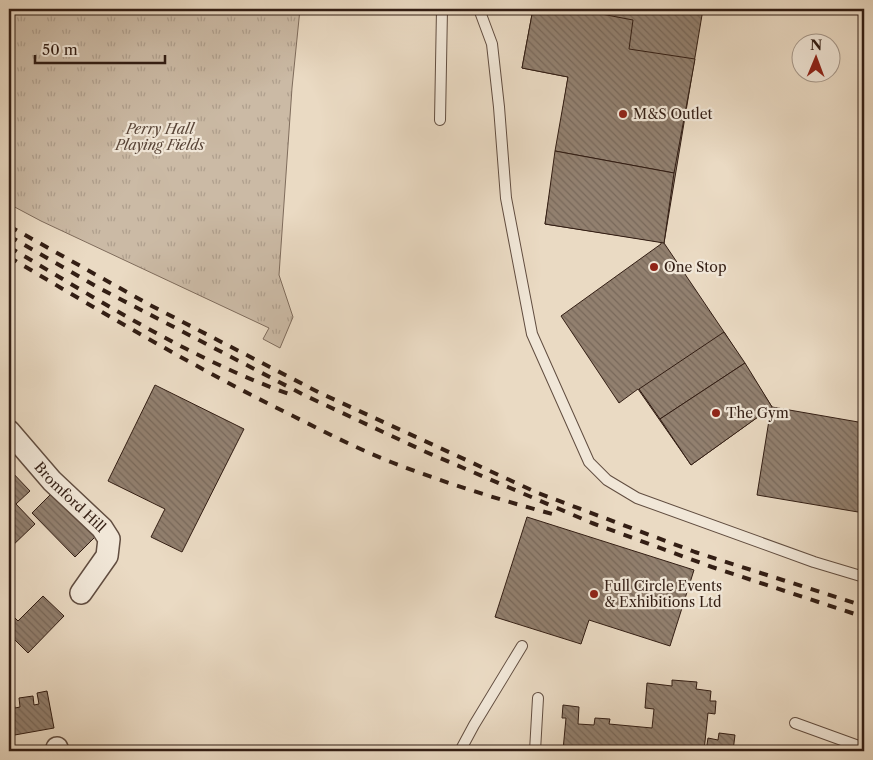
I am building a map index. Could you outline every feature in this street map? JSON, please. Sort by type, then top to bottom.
[{"type":"street","name":"Bromford Hill","points":[[9,431],[52,481],[102,528],[109,539],[107,556],[80,593]]},
{"type":"lane","points":[[440,120],[442,9]]},
{"type":"lane","points":[[479,9],[492,44],[506,198],[532,334],[589,462],[608,480],[637,498],[814,562],[864,577]]},
{"type":"lane","points":[[460,751],[522,646]]},
{"type":"lane","points":[[535,751],[538,698]]},
{"type":"lane","points":[[795,723],[864,748]]},
{"type":"green space","name":"Perry Hall Playing Fields","points":[[9,9],[300,9],[292,88],[279,275],[293,317],[280,348],[263,339],[269,328],[41,221],[9,204]]},
{"type":"building","name":"One Stop","points":[[533,9],[703,9],[664,243],[772,407],[864,423],[864,513],[757,495],[770,414],[766,411],[691,465],[638,389],[619,403],[561,316],[661,244],[661,242],[545,224],[568,77],[522,68]]},
{"type":"building","name":"M&S Outlet","points":[[533,9],[575,9],[633,20],[629,49],[695,59],[674,173],[555,151],[568,77],[522,68]]},
{"type":"building","points":[[555,151],[674,173],[664,243],[545,224]]},
{"type":"building","points":[[724,332],[745,363],[660,419],[639,389]]},
{"type":"building","name":"The Gym","points":[[745,363],[772,407],[691,465],[660,419]]},
{"type":"building","points":[[155,385],[244,429],[182,552],[151,537],[165,509],[108,481]]},
{"type":"building","points":[[9,469],[30,491],[16,504],[35,524],[9,549]]},
{"type":"building","points":[[53,492],[97,535],[75,557],[32,513]]},
{"type":"building","name":"Full Circle Events & Exhibitions Ltd","points":[[527,517],[694,570],[670,646],[589,620],[581,644],[495,617]]},
{"type":"building","points":[[43,596],[64,616],[28,653],[9,634],[9,612],[18,621]]},
{"type":"building","points":[[672,680],[697,682],[696,689],[711,691],[710,701],[716,701],[715,714],[708,713],[704,751],[637,751],[616,748],[616,751],[563,750],[566,718],[562,718],[563,705],[579,707],[578,724],[594,725],[595,718],[610,719],[609,724],[652,728],[654,709],[645,708],[647,683],[672,686]]},
{"type":"building","points":[[47,691],[54,728],[9,736],[9,697],[13,697],[15,708],[20,707],[19,698],[33,696],[34,705],[39,704],[37,693]]},
{"type":"building","points":[[719,733],[735,735],[733,751],[706,751],[708,738],[718,740]]},
{"type":"railway","points":[[9,226],[150,305],[320,393],[538,493],[695,552],[864,606]]},
{"type":"railway","points":[[9,236],[99,288],[306,396],[426,452],[592,523],[712,567],[864,617]]},
{"type":"railway","points":[[9,247],[111,308],[180,346],[252,380],[289,394]]},
{"type":"railway","points":[[9,257],[186,360],[258,399],[355,446],[391,462],[452,484],[556,515]]},
{"type":"place","name":"M&S Outlet","points":[[623,114]]},
{"type":"place","name":"One Stop","points":[[654,267]]},
{"type":"place","name":"The Gym","points":[[716,413]]},
{"type":"place","name":"Full Circle Events & Exhibitions Ltd","points":[[594,594]]}]
